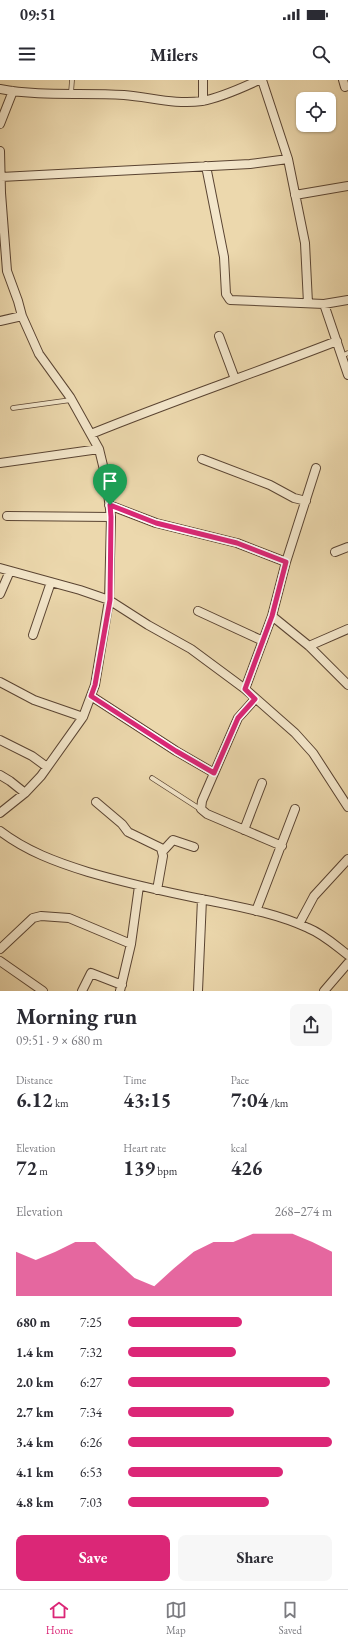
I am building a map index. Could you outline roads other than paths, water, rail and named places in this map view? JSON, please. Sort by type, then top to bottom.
[{"type":"street","points":[[203,80],[203,101]]},
{"type":"street","points":[[0,88],[13,91],[50,94],[71,93],[126,95],[172,102],[203,101],[261,80],[288,159],[304,243],[308,303]]},
{"type":"street","points":[[0,124],[13,91]]},
{"type":"street","points":[[0,151],[4,273],[18,301],[22,316],[39,354],[71,400],[99,449],[106,478],[111,517],[110,600],[95,685],[83,718],[48,767],[25,793],[0,813]]},
{"type":"street","points":[[1,177],[250,164],[288,159]]},
{"type":"street","points":[[206,166],[224,257],[226,294],[228,298],[232,300],[247,301],[324,304],[348,300]]},
{"type":"street","points":[[295,195],[348,186]]},
{"type":"street","points":[[324,304],[337,341],[345,354],[348,375]]},
{"type":"street","points":[[0,321],[22,316]]},
{"type":"street","points":[[219,336],[235,379]]},
{"type":"street","points":[[90,434],[155,408],[337,341]]},
{"type":"street","points":[[0,463],[99,449]]},
{"type":"street","points":[[202,459],[270,485],[294,498],[306,501]]},
{"type":"street","points":[[245,689],[272,616],[286,562],[316,468]]},
{"type":"street","points":[[110,505],[156,523],[237,543],[286,562]]},
{"type":"street","points":[[7,516],[111,517]]},
{"type":"street","points":[[335,552],[348,547]]},
{"type":"street","points":[[0,568],[80,590],[110,600],[141,621],[191,649],[245,689],[295,733],[313,753],[348,807]]},
{"type":"street","points":[[0,594],[10,571]]},
{"type":"street","points":[[33,635],[51,582]]},
{"type":"street","points":[[198,611],[263,641]]},
{"type":"street","points":[[272,616],[309,646],[348,685]]},
{"type":"street","points":[[309,646],[348,630]]},
{"type":"street","points":[[0,682],[34,700],[83,718]]},
{"type":"street","points":[[91,696],[176,751],[214,773]]},
{"type":"street","points":[[255,699],[238,718],[214,773],[201,805],[201,809],[207,814],[282,846]]},
{"type":"street","points":[[0,740],[32,756],[48,767]]},
{"type":"street","points":[[0,775],[25,793]]},
{"type":"street","points":[[244,830],[262,783]]},
{"type":"street","points":[[96,802],[122,824],[128,832],[161,848],[162,852],[158,890]]},
{"type":"street","points":[[256,911],[295,809]]},
{"type":"street","points":[[1,835],[34,853],[67,866],[139,886],[256,911],[298,924],[326,938],[348,955]]},
{"type":"street","points":[[162,852],[173,840],[194,847]]},
{"type":"street","points":[[298,924],[314,896],[348,859]]},
{"type":"street","points":[[82,991],[91,973],[95,973],[121,988],[131,944],[139,886]]},
{"type":"street","points":[[198,991],[202,899]]},
{"type":"street","points":[[0,949],[34,918],[41,916],[69,918],[131,944]]},
{"type":"street","points":[[0,961],[43,991]]},
{"type":"street","points":[[324,991],[348,963]]},
{"type":"lane","points":[[71,93],[72,80]]},
{"type":"lane","points":[[13,408],[71,400]]},
{"type":"lane","points":[[152,778],[201,809]]}]
